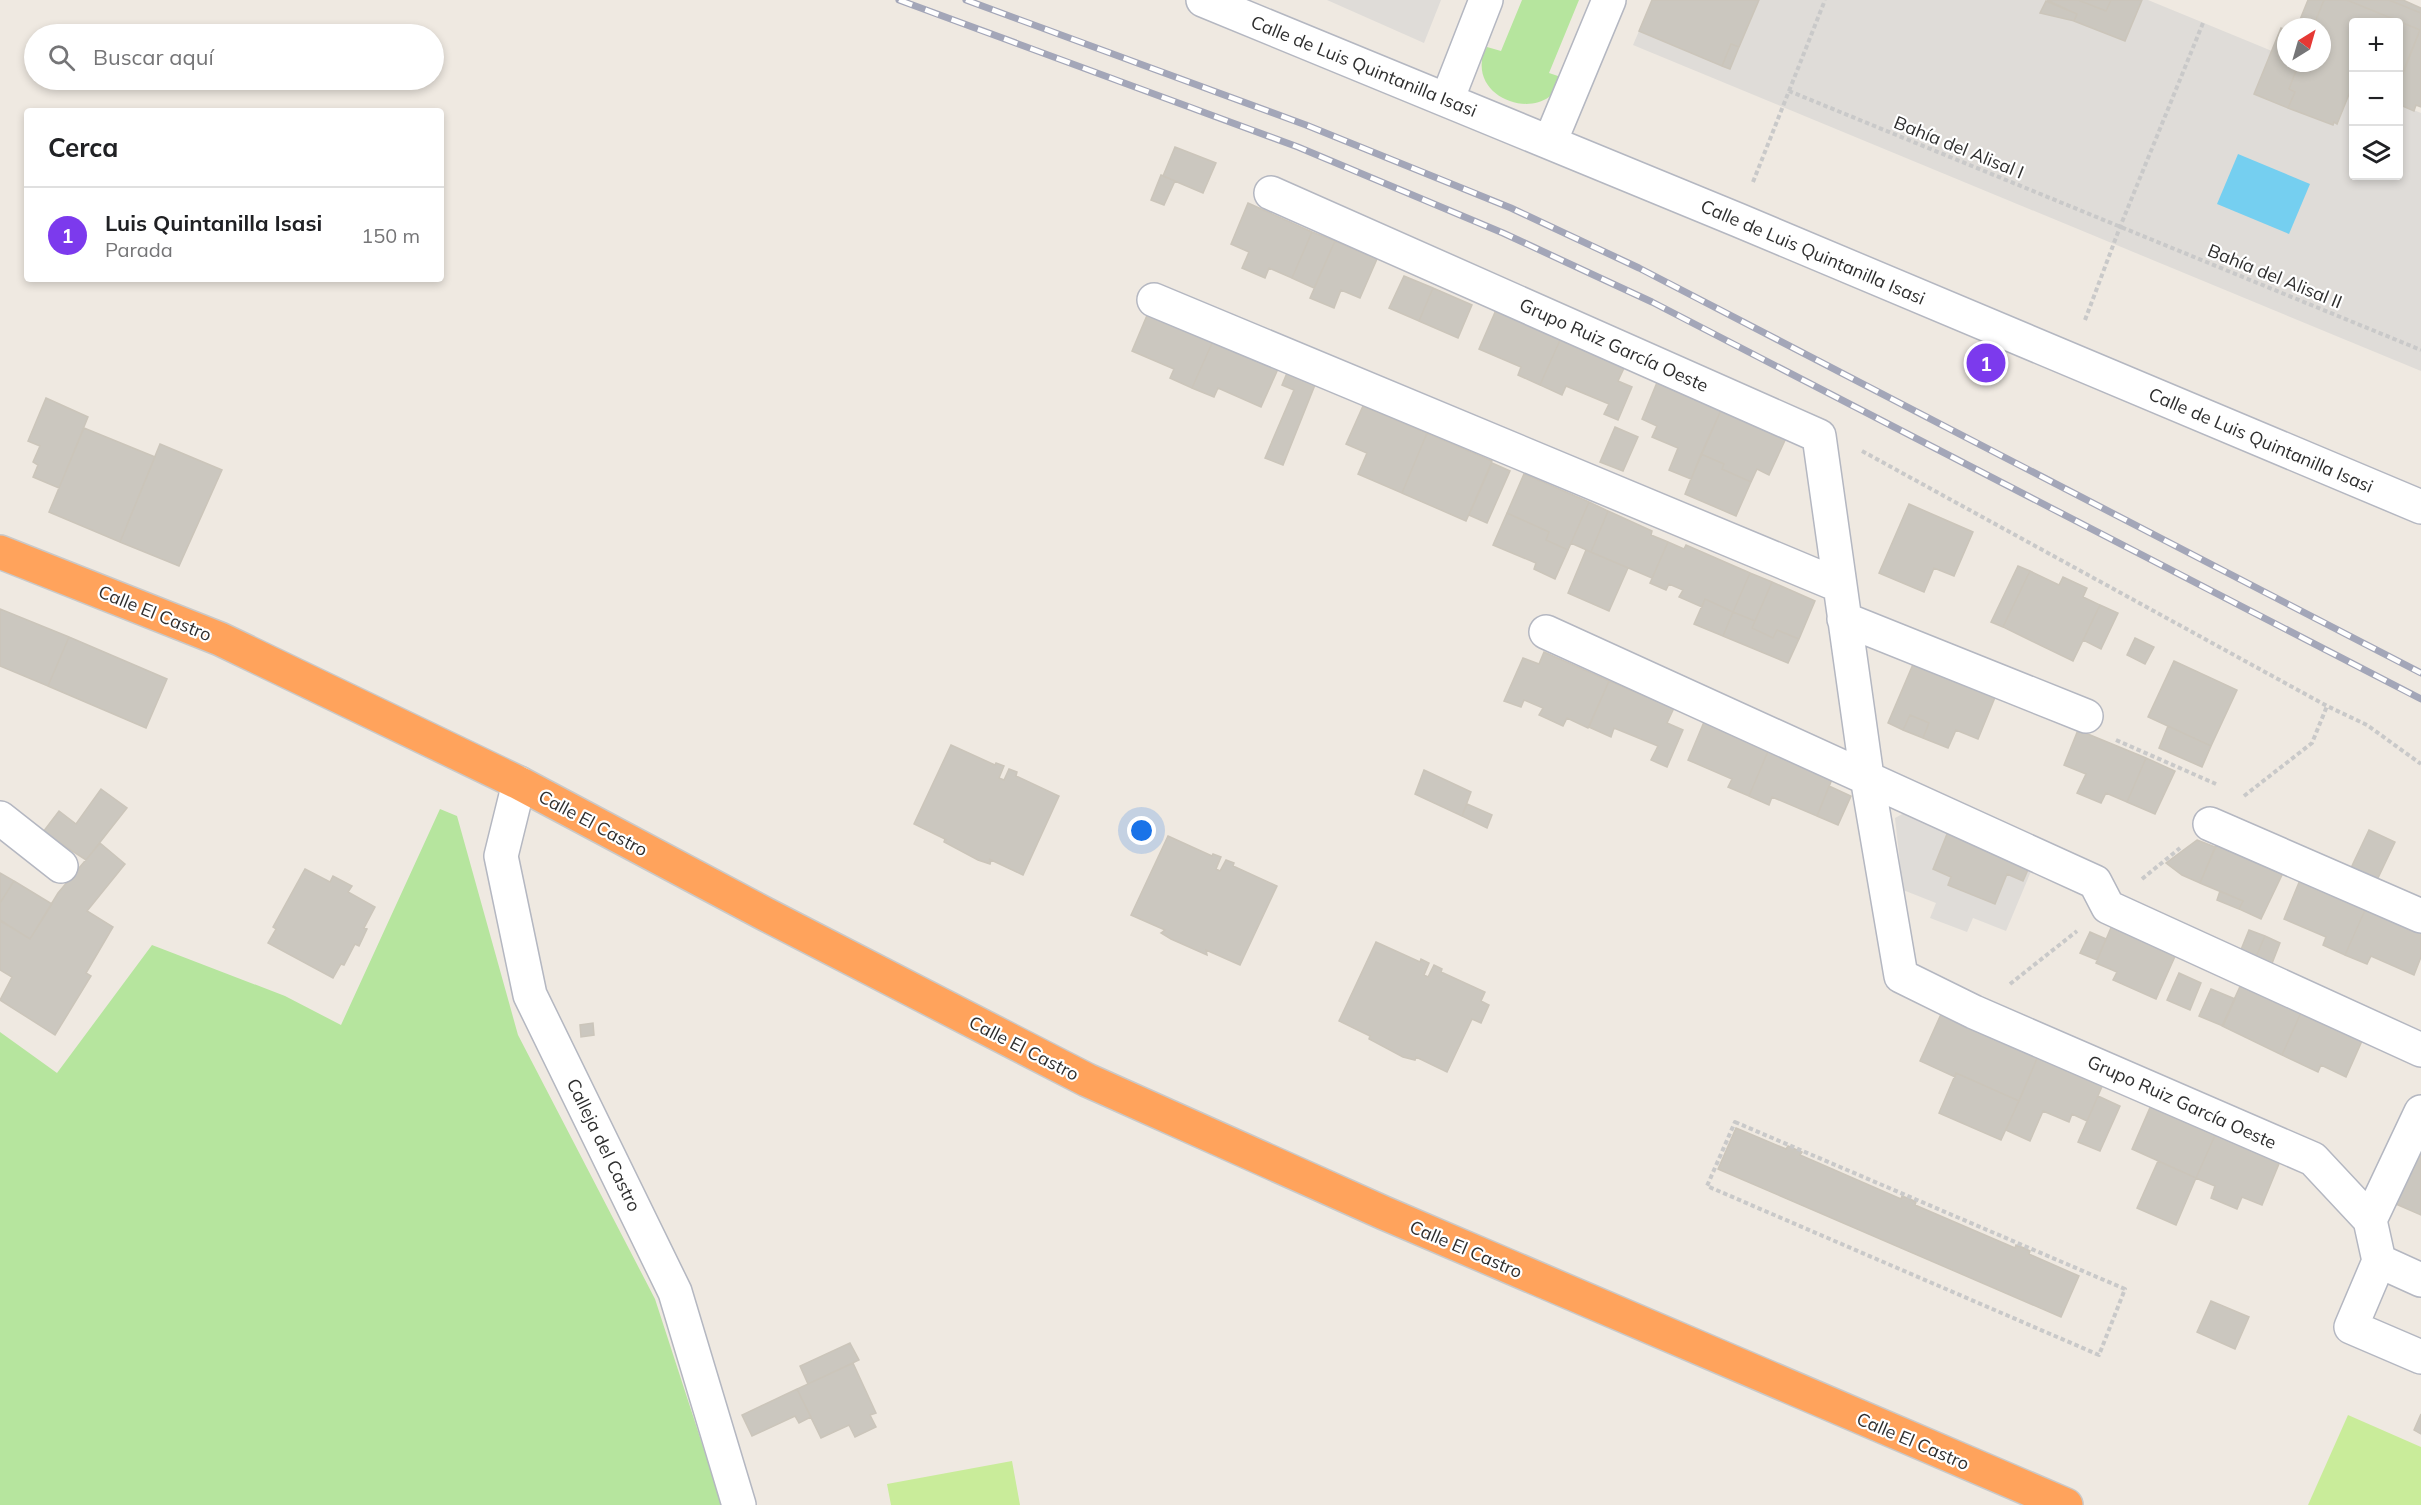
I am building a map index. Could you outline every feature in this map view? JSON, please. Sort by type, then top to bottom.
[{"type":"highway","name":"Calle El Castro","points":[[0,552],[220,639],[519,783],[765,914],[1087,1080],[1403,1222],[2066,1505]]},
{"type":"street","name":"Calle de Luis Quintanilla Isasi","points":[[1203,0],[1550,142],[2421,507]]},
{"type":"street","points":[[1447,100],[1486,0]]},
{"type":"street","points":[[1550,142],[1609,0]]},
{"type":"street","name":"Grupo Ruiz García Oeste","points":[[1271,193],[1819,436],[1838,585],[1845,619],[1867,777],[1901,976],[1974,1012],[2313,1159],[2370,1220]]},
{"type":"street","points":[[1154,300],[1838,585]]},
{"type":"street","points":[[1845,619],[2086,716]]},
{"type":"street","points":[[1546,632],[2095,882],[2108,907],[2421,1050]]},
{"type":"street","name":"Calleja del Castro","points":[[519,783],[501,856],[530,995],[675,1292],[739,1505]]},
{"type":"street","points":[[0,818],[61,866]]},
{"type":"street","points":[[2210,824],[2421,916]]},
{"type":"street","points":[[2421,1112],[2370,1220],[2379,1261],[2351,1327],[2421,1357]]},
{"type":"street","points":[[2379,1261],[2421,1280]]},
{"type":"path","points":[[1753,182],[1825,0]]},
{"type":"path","points":[[2085,321],[2120,227],[2203,23]]},
{"type":"path","name":"Bahía del Alisal I","points":[[1789,92],[2120,227]]},
{"type":"path","name":"Bahía del Alisal II","points":[[2120,227],[2421,350]]},
{"type":"path","points":[[1819,436],[1848,443],[2102,584],[2213,642],[2327,706],[2367,725],[2421,764]]},
{"type":"path","points":[[2086,716],[2106,735],[2223,787]]},
{"type":"path","points":[[2234,792],[2244,796]]},
{"type":"path","points":[[1974,1012],[2108,907]]},
{"type":"path","points":[[1735,1122],[2125,1289],[2099,1355],[1707,1186],[1735,1122]]},
{"type":"green space","points":[[1522,0],[1579,0],[1549,73],[1564,78],[1549,97],[1527,104],[1504,99],[1487,84],[1482,73],[1482,58],[1487,47],[1501,51]]},
{"type":"green space","points":[[440,809],[457,816],[518,1035],[655,1299],[722,1505],[0,1505],[0,1032],[57,1073],[152,945],[285,996],[341,1025]]},
{"type":"green space","points":[[2348,1415],[2421,1447],[2421,1505],[2308,1505]]},
{"type":"green space","points":[[1012,1461],[1020,1505],[891,1505],[887,1484]]},
{"type":"shaded area","points":[[1327,0],[1441,0],[1424,43]]},
{"type":"shaded area","points":[[1759,0],[2047,0],[2041,13],[2074,21],[2125,41],[2142,0],[2148,0],[2272,51],[2254,94],[2332,125],[2334,122],[2338,123],[2349,96],[2349,180],[2403,180],[2403,106],[2421,113],[2421,371],[1633,45],[1639,31]]},
{"type":"shaded area","points":[[1906,812],[1949,829],[1951,877],[1948,885],[1995,903],[2007,874],[2031,863],[2034,864],[2006,931],[1973,918],[1967,932],[1930,918],[1936,903],[1903,890],[1895,818]]},
{"type":"water","points":[[2238,154],[2310,184],[2289,234],[2217,204]]},
{"type":"building","points":[[1652,0],[1759,0],[1739,47],[1731,44],[1722,66],[1639,31]]},
{"type":"building","points":[[2047,0],[2078,0],[2106,11],[2111,0],[2142,0],[2125,41],[2074,21],[2077,14]]},
{"type":"building","points":[[2078,0],[2111,0],[2106,11]]},
{"type":"building","points":[[2308,0],[2324,0],[2317,18],[2301,18]]},
{"type":"building","points":[[2324,0],[2347,0],[2391,18],[2349,18],[2349,94],[2337,124],[2334,122],[2333,125],[2288,108],[2295,92],[2289,89],[2296,72],[2331,72],[2331,18],[2317,18]]},
{"type":"building","points":[[2347,0],[2389,0],[2421,13],[2421,107],[2416,105],[2414,111],[2403,106],[2403,72],[2420,30],[2403,23],[2403,18],[2391,18]]},
{"type":"building","points":[[2389,0],[2403,0],[2421,8],[2421,13]]},
{"type":"building","points":[[2046,1],[2077,14],[2074,21],[2040,13]]},
{"type":"building","points":[[2403,23],[2420,30],[2403,74]]},
{"type":"building","points":[[2277,38],[2277,72],[2296,72],[2289,89],[2295,92],[2288,108],[2254,94]]},
{"type":"building","points":[[1731,44],[1739,47],[1730,69],[1722,66]]},
{"type":"building","points":[[1175,147],[1216,163],[1203,193],[1163,176]]},
{"type":"building","points":[[1161,175],[1175,181],[1164,205],[1151,200]]},
{"type":"building","points":[[1248,203],[1312,232],[1292,278],[1269,268],[1265,278],[1242,268],[1249,252],[1231,244]]},
{"type":"building","points":[[1312,232],[1335,241],[1314,288],[1292,278]]},
{"type":"building","points":[[1335,241],[1377,259],[1360,298],[1341,290],[1334,308],[1310,298]]},
{"type":"building","points":[[1404,276],[1433,288],[1419,321],[1389,308]]},
{"type":"building","points":[[1433,288],[1472,305],[1458,338],[1419,321]]},
{"type":"building","points":[[1496,310],[1561,338],[1540,385],[1518,375],[1521,367],[1479,349]]},
{"type":"building","points":[[1148,313],[1213,341],[1192,388],[1170,378],[1174,369],[1132,351]]},
{"type":"building","points":[[1561,338],[1625,366],[1618,381],[1632,387],[1618,420],[1604,414],[1609,404],[1566,386],[1562,395],[1540,385]]},
{"type":"building","points":[[1213,341],[1278,369],[1261,407],[1218,388],[1214,397],[1192,388]]},
{"type":"building","points":[[1287,373],[1315,385],[1283,465],[1265,458],[1294,390],[1282,385]]},
{"type":"building","points":[[1658,380],[1722,408],[1691,479],[1669,470],[1678,448],[1652,437],[1657,426],[1642,419]]},
{"type":"building","points":[[46,398],[88,417],[59,488],[33,477],[38,465],[33,462],[40,446],[28,441]]},
{"type":"building","points":[[1363,406],[1427,433],[1402,493],[1358,474],[1367,453],[1346,444]]},
{"type":"building","points":[[1722,408],[1787,436],[1769,475],[1757,469],[1751,482],[1722,469],[1724,464],[1701,454]]},
{"type":"building","points":[[1615,427],[1638,437],[1623,471],[1600,462]]},
{"type":"building","points":[[84,428],[155,457],[120,542],[49,512]]},
{"type":"building","points":[[1427,433],[1492,461],[1466,521],[1402,493]]},
{"type":"building","points":[[160,444],[222,470],[179,566],[120,542]]},
{"type":"building","points":[[1701,454],[1724,464],[1722,469],[1751,482],[1736,516],[1685,494]]},
{"type":"building","points":[[1492,463],[1510,471],[1487,523],[1469,515]]},
{"type":"building","points":[[1524,474],[1589,502],[1568,550],[1546,540],[1549,532],[1507,513]]},
{"type":"building","points":[[1589,502],[1608,511],[1591,552],[1571,543]]},
{"type":"building","points":[[1909,504],[1973,532],[1954,576],[1934,568],[1924,592],[1879,573]]},
{"type":"building","points":[[1608,511],[1652,531],[1651,535],[1668,542],[1652,578],[1591,552]]},
{"type":"building","points":[[1507,513],[1549,532],[1546,540],[1568,550],[1555,579],[1534,569],[1536,563],[1493,545]]},
{"type":"building","points":[[1668,542],[1684,549],[1686,545],[1750,573],[1733,612],[1705,599],[1702,607],[1679,597],[1683,590],[1669,584],[1666,590],[1650,583]]},
{"type":"building","points":[[1586,550],[1628,568],[1609,611],[1568,593]]},
{"type":"building","points":[[2018,566],[2030,571],[2003,627],[1991,622]]},
{"type":"building","points":[[2030,571],[2059,585],[2063,577],[2087,588],[2083,597],[2100,605],[2073,661],[2003,627]]},
{"type":"building","points":[[1750,573],[1772,582],[1755,621],[1733,612]]},
{"type":"building","points":[[1772,582],[1815,601],[1799,639],[1777,630],[1773,638],[1752,628]]},
{"type":"building","points":[[1705,599],[1733,612],[1723,636],[1694,624]]},
{"type":"building","points":[[2100,605],[2118,613],[2101,649],[2083,640]]},
{"type":"building","points":[[0,609],[69,637],[48,686],[0,666]]},
{"type":"building","points":[[1733,612],[1755,621],[1752,628],[1773,638],[1777,630],[1799,639],[1788,663],[1723,636]]},
{"type":"building","points":[[69,637],[167,679],[146,728],[48,686]]},
{"type":"building","points":[[2135,638],[2154,647],[2145,664],[2127,655]]},
{"type":"building","points":[[1544,652],[1609,681],[1588,728],[1567,718],[1563,726],[1539,715],[1543,708],[1524,700],[1521,707],[1504,701],[1523,658],[1539,664]]},
{"type":"building","points":[[2174,661],[2237,690],[2211,746],[2148,717]]},
{"type":"building","points":[[1914,662],[1996,695],[1978,739],[1956,730],[1948,748],[1923,738],[1929,723],[1910,715],[1903,730],[1888,723]]},
{"type":"building","points":[[1609,681],[1674,708],[1667,723],[1683,730],[1667,767],[1651,760],[1658,746],[1614,728],[1611,737],[1589,727]]},
{"type":"building","points":[[1910,715],[1929,723],[1923,738],[1903,730]]},
{"type":"building","points":[[1704,722],[1769,749],[1749,796],[1728,787],[1732,779],[1688,760]]},
{"type":"building","points":[[2168,726],[2211,746],[2202,767],[2159,748]]},
{"type":"building","points":[[2078,730],[2146,758],[2127,802],[2106,793],[2101,803],[2077,793],[2086,774],[2064,765]]},
{"type":"building","points":[[951,745],[995,765],[996,763],[1004,766],[999,778],[1004,780],[1009,769],[1017,772],[1016,776],[1059,796],[1023,875],[989,859],[990,864],[978,860],[944,842],[945,839],[914,824]]},
{"type":"building","points":[[1769,749],[1833,777],[1817,816],[1772,797],[1769,805],[1749,796]]},
{"type":"building","points":[[2146,758],[2175,771],[2155,814],[2127,802]]},
{"type":"building","points":[[1424,770],[1471,792],[1462,816],[1415,794]]},
{"type":"building","points":[[1829,786],[1851,796],[1838,825],[1817,816]]},
{"type":"building","points":[[101,789],[127,808],[86,860],[43,832],[59,811],[76,824]]},
{"type":"building","points":[[1467,804],[1492,815],[1487,828],[1462,816]]},
{"type":"building","points":[[1949,829],[2031,863],[2023,881],[2007,874],[1995,904],[1948,885],[1951,877],[1933,869]]},
{"type":"building","points":[[2369,830],[2395,842],[2377,880],[2351,868]]},
{"type":"building","points":[[1168,836],[1212,856],[1213,854],[1221,857],[1216,869],[1220,871],[1226,860],[1234,863],[1233,866],[1277,886],[1240,965],[1206,950],[1207,955],[1171,939],[1161,933],[1165,930],[1131,915]]},
{"type":"building","points":[[2197,840],[2215,847],[2200,883],[2182,875],[2166,863]]},
{"type":"building","points":[[100,843],[125,864],[87,911],[113,927],[86,973],[91,976],[55,1035],[0,1000],[12,977],[0,970],[0,921],[30,939],[58,893]]},
{"type":"building","points":[[2217,844],[2283,873],[2261,919],[2239,909],[2243,901],[2200,883]]},
{"type":"building","points":[[305,869],[330,882],[333,876],[352,886],[348,892],[375,907],[364,928],[367,929],[359,946],[355,944],[344,965],[341,964],[333,978],[268,943],[276,929],[273,927]]},
{"type":"building","points":[[0,873],[14,881],[0,903]]},
{"type":"building","points":[[2300,880],[2366,908],[2345,955],[2323,945],[2326,937],[2284,919]]},
{"type":"building","points":[[14,881],[52,904],[30,939],[0,920],[0,903]]},
{"type":"building","points":[[2220,891],[2243,901],[2239,909],[2217,900]]},
{"type":"building","points":[[2366,908],[2421,931],[2421,957],[2414,975],[2371,956],[2367,964],[2345,955]]},
{"type":"building","points":[[2113,923],[2177,952],[2156,999],[2113,980],[2117,972],[2096,963]]},
{"type":"building","points":[[2249,930],[2265,936],[2255,959],[2240,952]]},
{"type":"building","points":[[2090,932],[2106,939],[2097,960],[2080,953]]},
{"type":"building","points":[[2265,936],[2280,943],[2271,966],[2255,959]]},
{"type":"building","points":[[1376,942],[1420,962],[1421,959],[1429,963],[1424,975],[1428,977],[1434,965],[1442,969],[1441,972],[1485,992],[1481,1001],[1489,1005],[1481,1023],[1472,1019],[1447,1072],[1416,1057],[1415,1060],[1403,1057],[1369,1039],[1370,1036],[1339,1021]]},
{"type":"building","points":[[2179,973],[2201,983],[2190,1010],[2167,1000]]},
{"type":"building","points":[[2243,980],[2304,1006],[2282,1055],[2222,1026]]},
{"type":"building","points":[[2211,989],[2235,999],[2223,1026],[2199,1016]]},
{"type":"building","points":[[2304,1006],[2365,1034],[2346,1077],[2321,1065],[2318,1072],[2282,1055]]},
{"type":"building","points":[[1942,1012],[2039,1054],[2019,1101],[1956,1073],[1955,1077],[1920,1061]]},
{"type":"building","points":[[593,1023],[594,1035],[581,1037],[580,1025]]},
{"type":"building","points":[[2039,1054],[2104,1082],[2087,1121],[2072,1114],[2069,1122],[2043,1111],[2030,1141],[2006,1130]]},
{"type":"building","points":[[1956,1073],[2019,1101],[2001,1140],[1939,1113]]},
{"type":"building","points":[[2098,1096],[2120,1106],[2100,1151],[2078,1142]]},
{"type":"building","points":[[2152,1103],[2217,1131],[2196,1178],[2132,1149]]},
{"type":"building","points":[[1736,1128],[1786,1149],[1788,1146],[1802,1152],[1800,1155],[1901,1199],[1902,1196],[1910,1199],[1916,1202],[1915,1205],[2015,1248],[2016,1245],[2024,1248],[2030,1251],[2029,1254],[2079,1276],[2061,1317],[1718,1169]]},
{"type":"building","points":[[2217,1131],[2281,1159],[2262,1205],[2242,1197],[2237,1209],[2211,1198],[2215,1186],[2196,1178]]},
{"type":"building","points":[[2421,1146],[2421,1215],[2396,1204]]},
{"type":"building","points":[[2421,1146],[2421,1215],[2396,1204]]},
{"type":"building","points":[[2158,1161],[2196,1178],[2176,1225],[2137,1208]]},
{"type":"building","points":[[2211,1301],[2249,1317],[2235,1349],[2197,1332]]},
{"type":"building","points":[[850,1343],[859,1360],[808,1384],[800,1366]]},
{"type":"building","points":[[853,1363],[876,1413],[870,1415],[876,1427],[855,1437],[849,1425],[821,1438],[797,1389]]},
{"type":"building","points":[[797,1389],[811,1417],[799,1423],[795,1416],[752,1436],[742,1415]]},
{"type":"building","points":[[2421,1414],[2421,1434],[2414,1430]]},
{"type":"railway","points":[[899,0],[1298,147],[1503,233],[1652,302],[2421,699]]},
{"type":"railway","points":[[966,0],[1306,125],[1511,208],[1639,268],[2421,673]]},
{"type":"place","name":"Luis Quintanilla Isasi","points":[[1986,363]]}]
